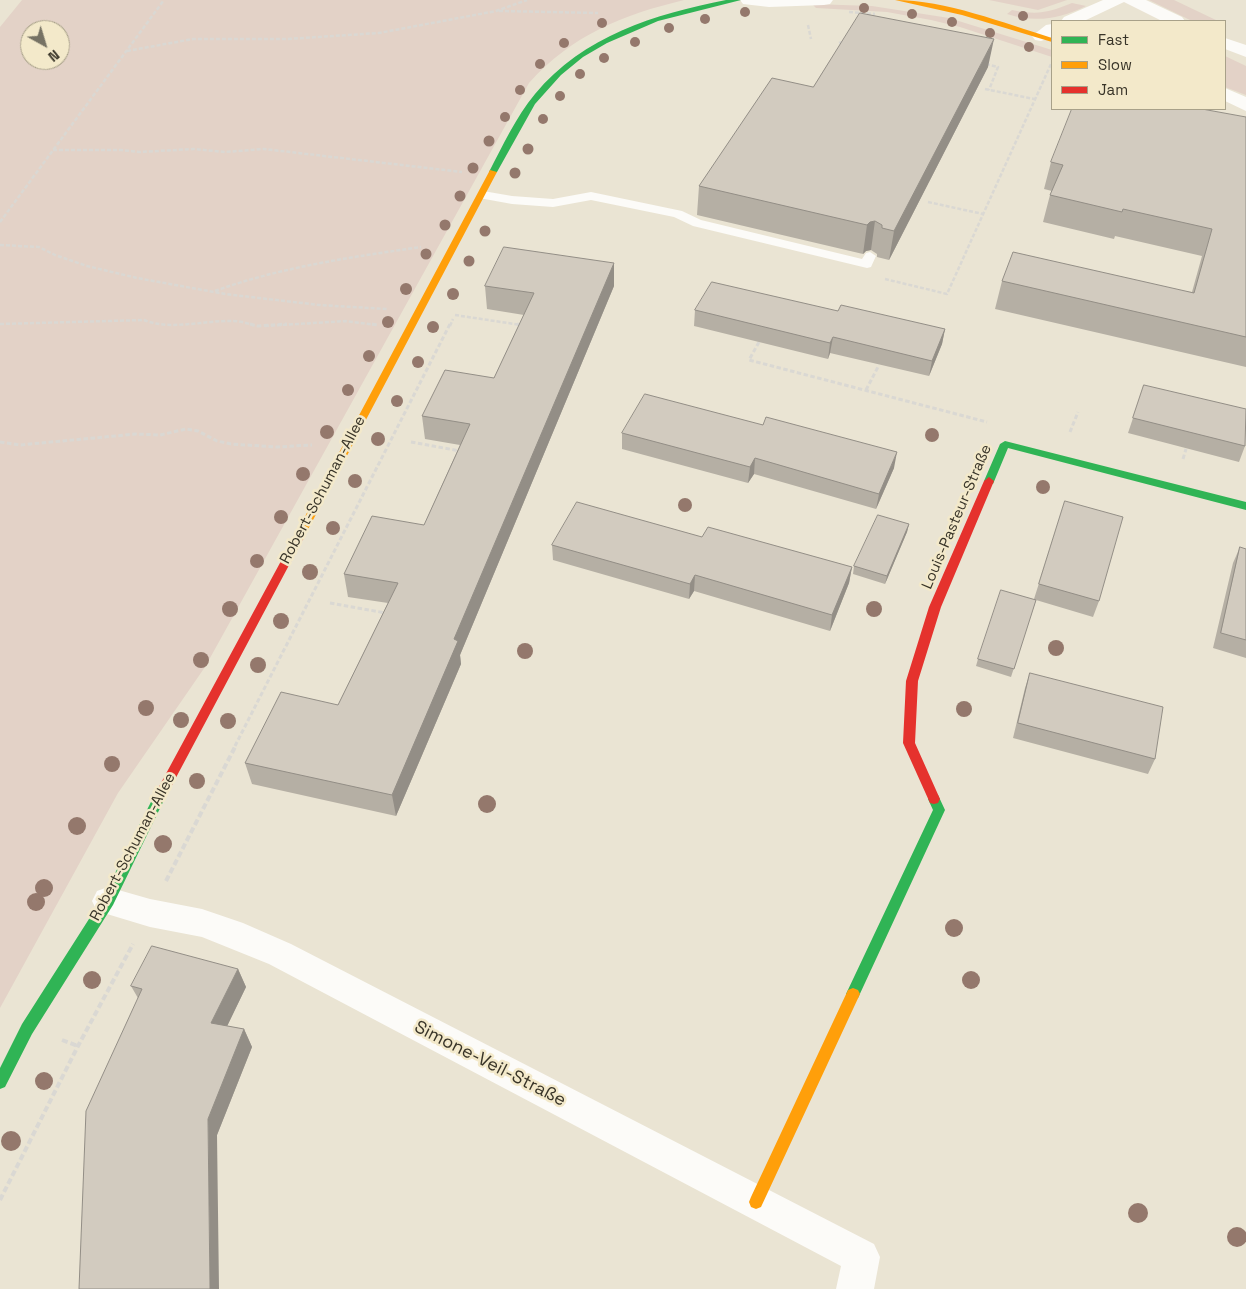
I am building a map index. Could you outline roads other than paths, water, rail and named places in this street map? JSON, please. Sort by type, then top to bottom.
[{"type":"street","name":"Robert-Schuman-Allee","points":[[0,1082],[27,1029],[108,901],[161,794],[346,447],[539,93],[561,71],[582,55],[615,36],[651,20],[694,8],[737,0]]},
{"type":"street","points":[[749,0],[769,2],[824,0]]},
{"type":"street","points":[[899,0],[963,13],[1048,35]]},
{"type":"street","points":[[1072,20],[1117,0]]},
{"type":"street","points":[[1132,0],[1174,20]]},
{"type":"street","points":[[1136,18],[1152,10]]},
{"type":"street","points":[[1226,43],[1245,51]]},
{"type":"street","points":[[1226,95],[1246,105]]},
{"type":"street","points":[[1226,104],[1246,109]]},
{"type":"street","name":"Louis-Pasteur-Straße","points":[[756,1202],[939,810],[909,743],[912,681],[935,608],[1005,444],[1246,506]]},
{"type":"street","name":"Simone-Veil-Straße","points":[[108,901],[150,913],[202,923],[232,933],[280,954],[756,1202],[858,1273]]},
{"type":"lane","points":[[483,196],[553,203],[591,196],[678,214],[698,223],[866,264],[870,256]]}]
